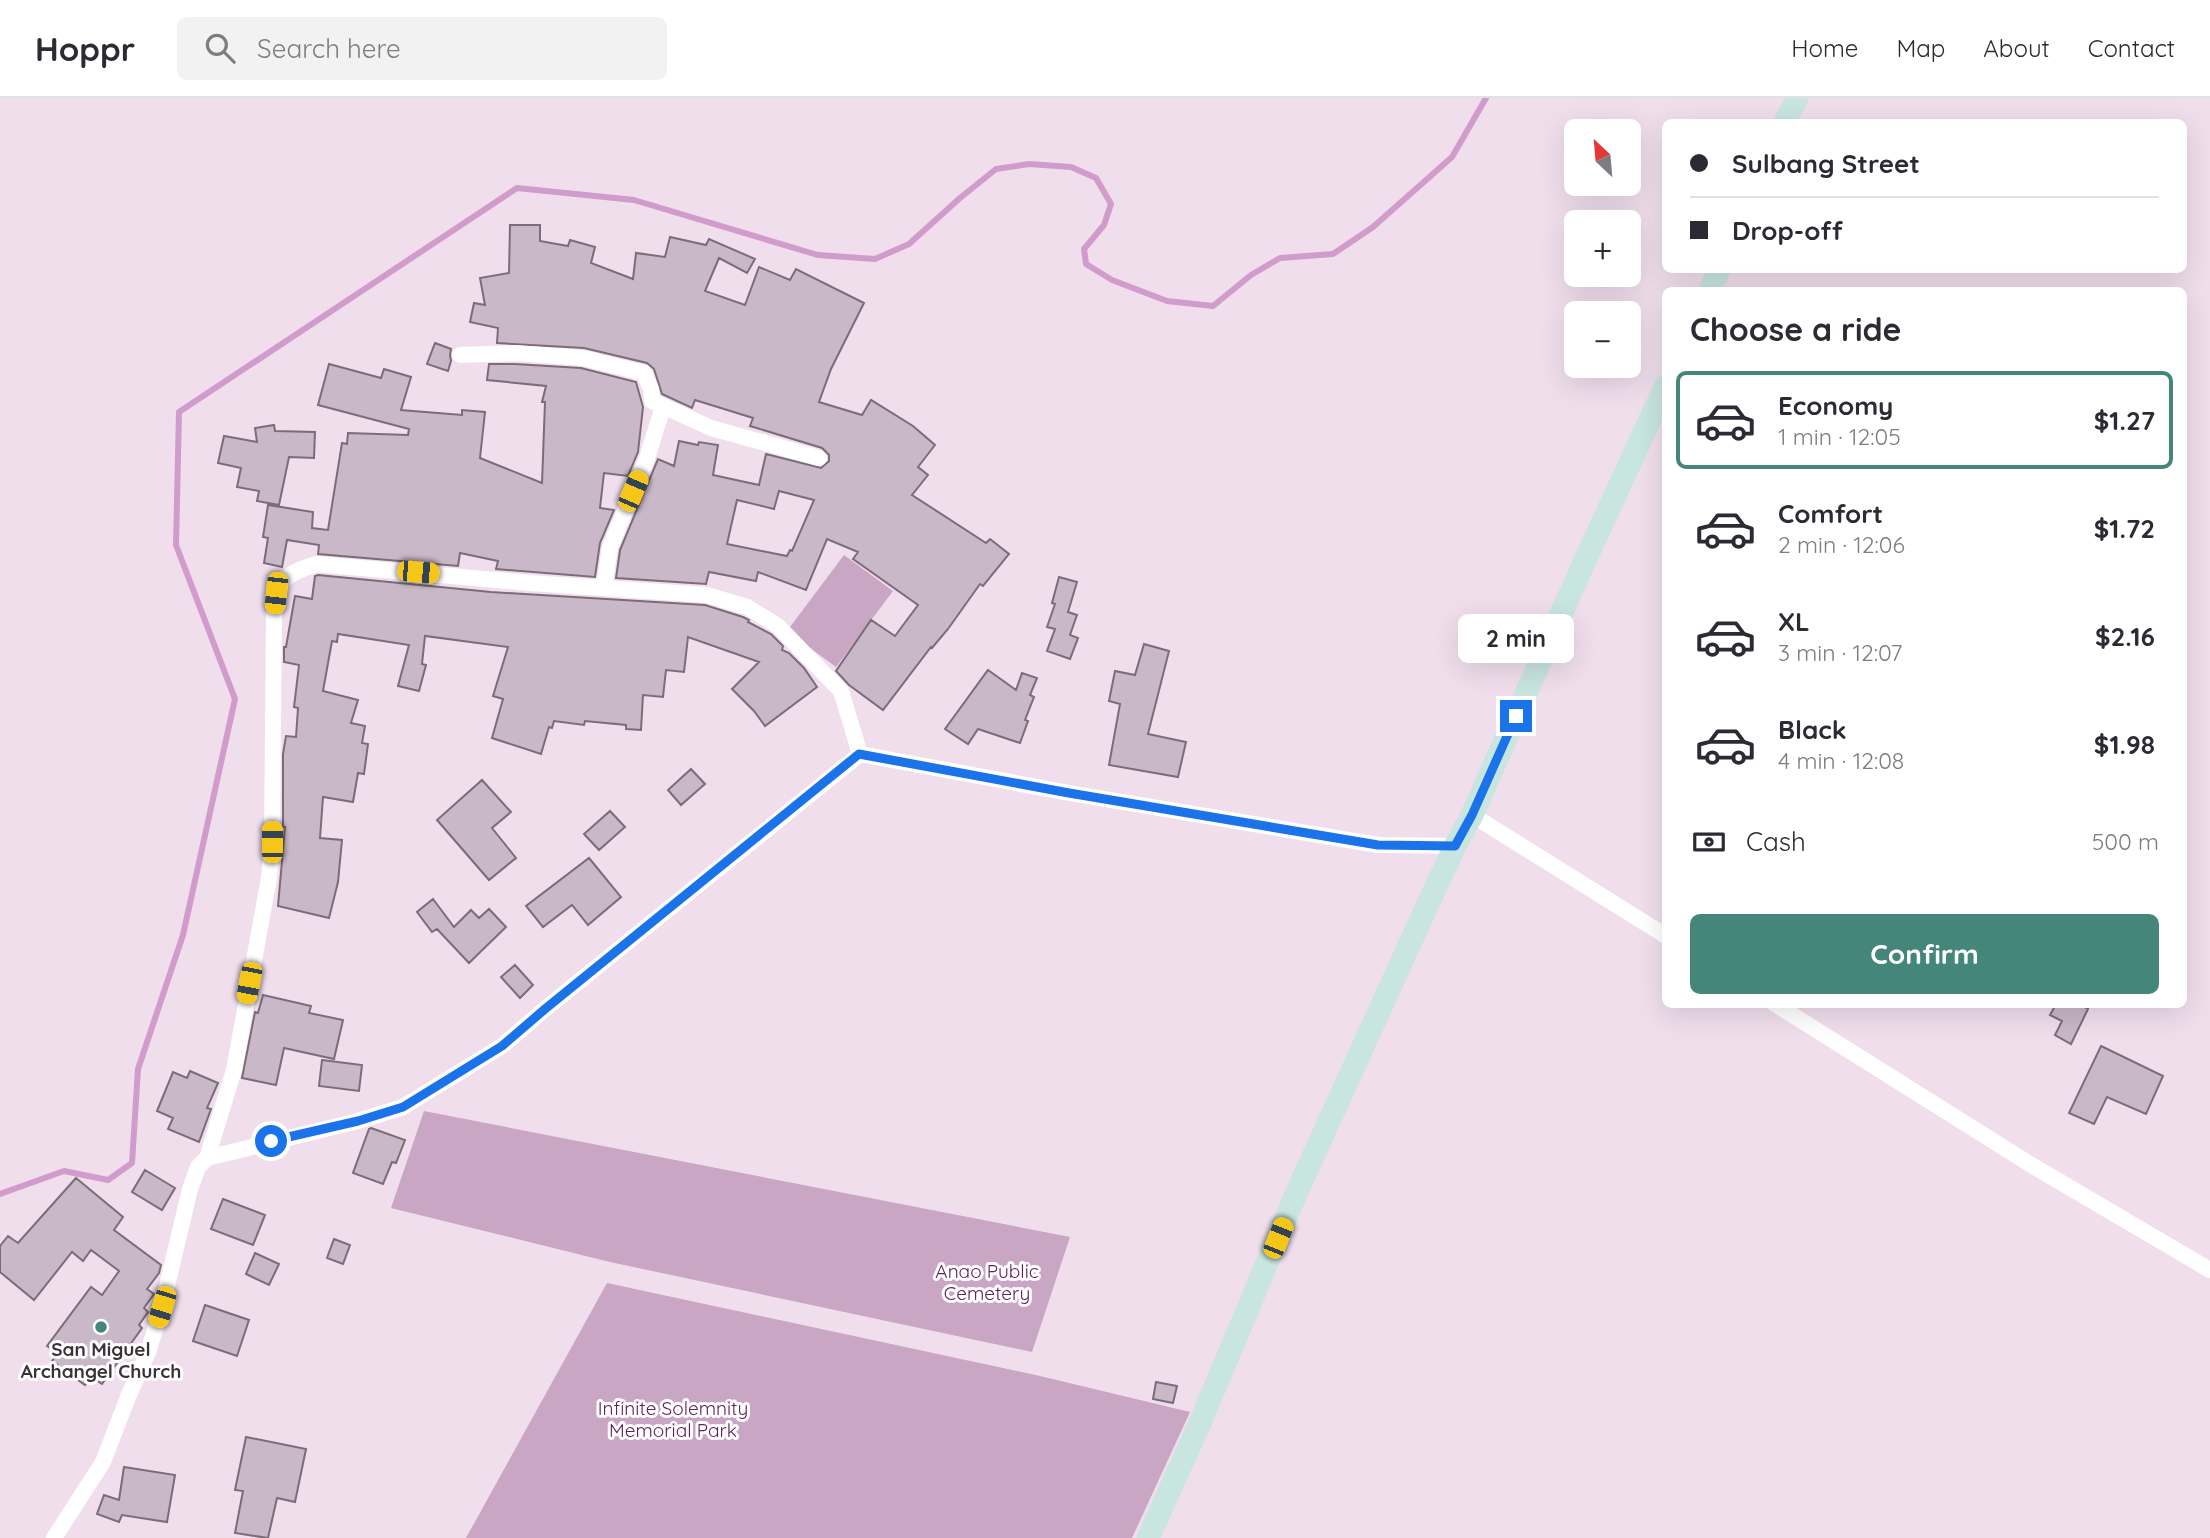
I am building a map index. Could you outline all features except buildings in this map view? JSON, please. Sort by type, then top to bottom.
[{"type":"street","points":[[1787,119],[1797,98]]},
{"type":"street","points":[[460,355],[515,353],[583,358],[644,373],[651,389],[652,401],[663,407],[711,428],[819,458]]},
{"type":"street","points":[[1148,1538],[1205,1411],[1295,1196],[1455,846],[1472,815],[1662,394]]},
{"type":"street","points":[[604,588],[610,547],[647,458],[663,407]]},
{"type":"street","points":[[54,1538],[103,1462],[148,1352],[162,1307],[190,1189],[198,1167],[207,1158],[234,1070],[270,878],[274,616],[276,593],[284,580],[298,570],[317,564],[707,595],[747,607],[778,626],[841,691],[859,754]]},
{"type":"street","points":[[207,1158],[403,1107],[436,1088],[502,1046],[859,754],[1069,793],[1378,845],[1455,846]]},
{"type":"street","points":[[1472,815],[1662,934]]},
{"type":"street","points":[[1781,1008],[2033,1166],[2210,1270]]},
{"type":"green space","points":[[844,555],[893,591],[836,667],[787,631]]},
{"type":"green space","name":"Anao Public Cemetery","points":[[424,1111],[1070,1237],[1032,1352],[610,1262],[391,1208]]},
{"type":"green space","name":"Infinite Solemnity Memorial Park","points":[[607,1283],[1040,1376],[1190,1412],[1132,1538],[466,1538]]},
{"type":"waterway","points":[[0,1194],[64,1171],[108,1180],[132,1163],[138,1069],[183,935],[235,699],[176,545],[179,412],[517,188],[634,200],[818,255],[875,259],[909,244],[996,169],[1029,164],[1071,167],[1096,178],[1111,204],[1104,225],[1084,249],[1086,264],[1112,280],[1167,301],[1213,306],[1251,275],[1280,258],[1333,254],[1373,227],[1452,157],[1486,98]]},
{"type":"place","name":"San Miguel Archangel Church","points":[[101,1327]]},
{"type":"route","points":[[271,1141],[358,1121],[403,1107],[502,1046],[859,754],[1069,793],[1378,845],[1455,846],[1472,815],[1516,716]]}]
